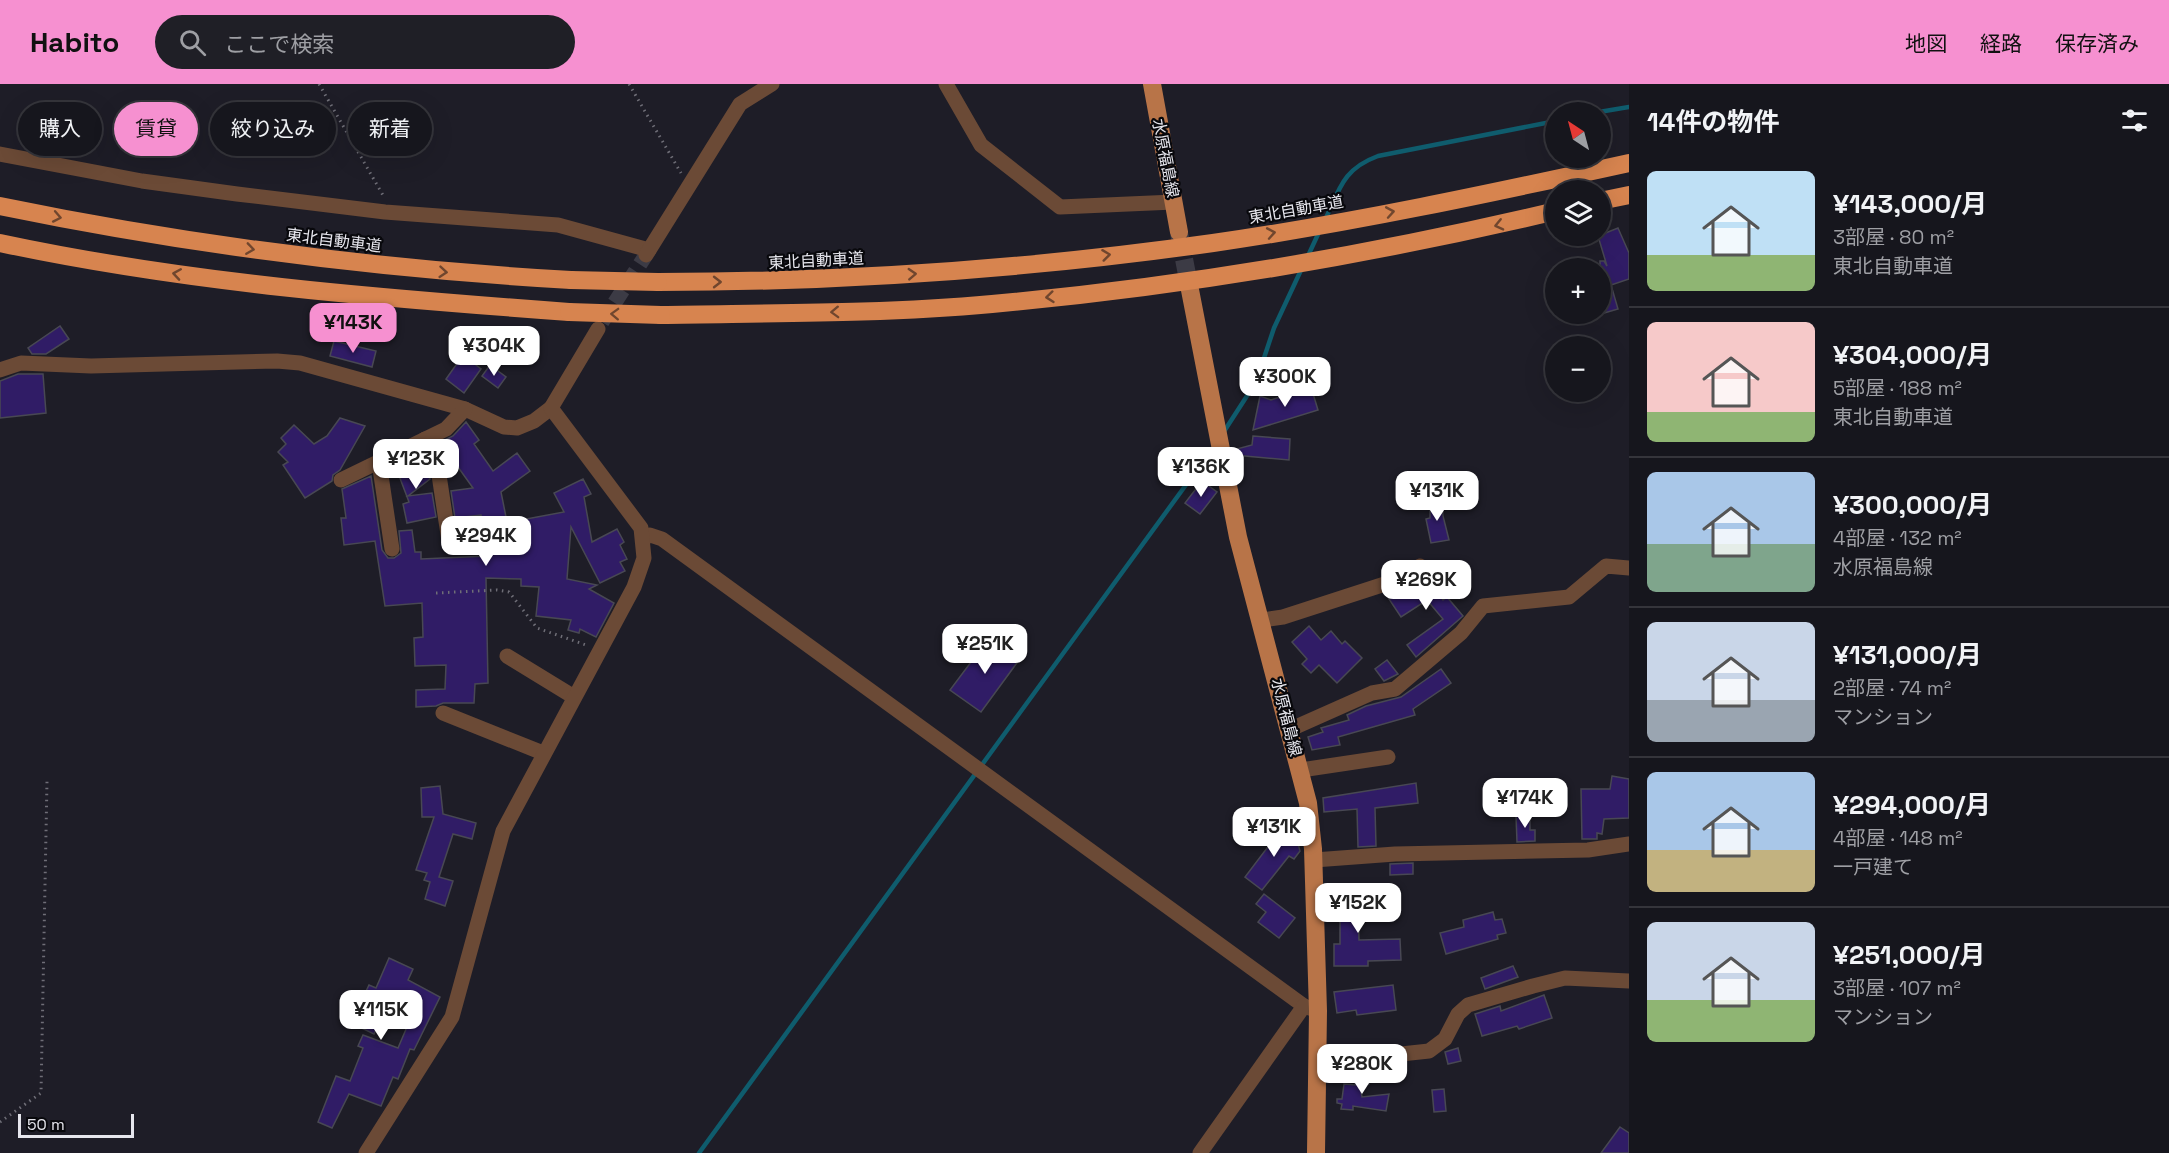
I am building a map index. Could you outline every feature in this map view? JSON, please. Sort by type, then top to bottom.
[{"type":"highway","name":"東北自動車道","points":[[0,206],[205,243],[346,262],[572,280],[771,282],[968,271],[1214,243],[1629,163]]},
{"type":"highway","points":[[1611,199],[1629,195]]},
{"type":"highway","points":[[0,243],[51,254],[210,279],[341,294],[569,312],[661,315],[831,312],[991,304],[1213,279],[1426,242],[1545,214]]},
{"type":"main road","name":"水原福島線","points":[[1152,84],[1179,232]]},
{"type":"main road","name":"水原福島線","points":[[1190,290],[1238,537],[1291,729],[1308,803],[1314,860],[1311,1009],[1318,1063],[1316,1153]]},
{"type":"street","points":[[0,154],[142,181],[385,212],[558,225],[648,253],[740,104],[772,84]]},
{"type":"street","points":[[946,84],[981,145],[1060,207],[1174,202]]},
{"type":"street","points":[[0,370],[21,363],[91,366],[277,361],[300,363],[465,409],[504,427],[517,428],[534,422],[551,408],[597,329]]},
{"type":"street","points":[[366,1153],[452,1017],[495,850],[502,831],[634,587],[644,558],[644,538],[633,516],[551,408]]},
{"type":"street","points":[[341,480],[446,429],[465,409]]},
{"type":"street","points":[[425,439],[440,475],[449,541]]},
{"type":"street","points":[[379,462],[392,549]]},
{"type":"street","points":[[644,538],[650,535],[662,539],[1311,1009],[1200,1153]]},
{"type":"street","points":[[1262,620],[1283,617],[1391,582],[1420,566]]},
{"type":"street","points":[[1291,729],[1372,693],[1395,689],[1461,633],[1482,606],[1569,597],[1606,566],[1629,568]]},
{"type":"street","points":[[507,656],[574,697]]},
{"type":"street","points":[[443,713],[543,753]]},
{"type":"street","points":[[1301,770],[1388,757]]},
{"type":"street","points":[[1314,860],[1395,854],[1588,850],[1629,844]]},
{"type":"street","points":[[1318,1063],[1428,1051],[1445,1039],[1458,1014],[1468,1005],[1533,986],[1565,978],[1629,981]]},
{"type":"path","points":[[319,84],[385,198],[385,212]]},
{"type":"path","points":[[629,84],[689,187]]},
{"type":"path","points":[[436,593],[488,590],[509,592],[537,628],[600,650]]},
{"type":"path","points":[[0,1122],[41,1093],[47,781]]},
{"type":"building","points":[[1618,228],[1629,253],[1629,279],[1611,285],[1611,258],[1605,258],[1601,246],[1611,246],[1611,231]]},
{"type":"building","points":[[1611,285],[1618,309],[1611,311]]},
{"type":"building","points":[[60,326],[69,339],[46,354],[32,354],[28,348]]},
{"type":"building","points":[[334,341],[376,351],[372,367],[330,356]]},
{"type":"building","points":[[463,355],[481,369],[464,393],[446,379]]},
{"type":"building","points":[[490,365],[506,377],[498,388],[482,376]]},
{"type":"building","points":[[18,374],[43,374],[46,413],[0,418],[0,381]]},
{"type":"building","points":[[1311,387],[1318,410],[1253,430],[1260,396],[1271,400]]},
{"type":"building","points":[[340,418],[365,426],[340,470],[333,475],[332,481],[305,498],[283,465],[288,462],[278,452],[286,444],[281,438],[294,425],[314,444],[327,436]]},
{"type":"building","points":[[466,422],[479,440],[474,444],[493,471],[517,453],[530,471],[501,492],[506,517],[521,520],[564,512],[554,493],[583,479],[591,494],[584,497],[592,542],[617,529],[624,542],[620,545],[627,559],[620,562],[625,571],[600,583],[571,527],[567,579],[597,585],[589,589],[614,603],[596,637],[580,629],[579,633],[568,630],[571,620],[536,616],[539,587],[521,586],[521,579],[486,578],[488,683],[475,684],[474,703],[443,703],[436,706],[416,707],[416,690],[445,689],[446,665],[415,666],[414,638],[423,637],[422,603],[385,606],[375,541],[344,545],[341,518],[346,518],[342,489],[371,476],[382,550],[388,558],[394,558],[401,553],[399,531],[412,530],[415,552],[421,552],[421,559],[488,556],[481,515],[455,518],[451,491],[473,488],[453,460],[448,464],[437,444],[453,436]]},
{"type":"building","points":[[1253,436],[1290,439],[1289,460],[1234,455],[1233,450],[1252,445]]},
{"type":"building","points":[[418,453],[410,465],[421,456],[430,479],[408,496],[432,493],[436,517],[407,523],[403,504],[409,502],[395,465]]},
{"type":"building","points":[[1202,481],[1217,492],[1200,514],[1185,503]]},
{"type":"building","points":[[1442,498],[1443,516],[1449,540],[1431,543],[1426,519],[1430,518],[1430,499]]},
{"type":"building","points":[[1427,575],[1443,600],[1447,597],[1463,616],[1416,657],[1407,645],[1443,619],[1427,600],[1401,617],[1389,599]]},
{"type":"building","points":[[1309,626],[1321,640],[1331,631],[1342,644],[1345,641],[1362,658],[1337,683],[1319,665],[1311,673],[1302,664],[1307,659],[1292,642]]},
{"type":"building","points":[[989,638],[1019,660],[981,712],[950,690]]},
{"type":"building","points":[[1387,660],[1398,674],[1384,681],[1375,669]]},
{"type":"building","points":[[1441,669],[1451,683],[1413,709],[1415,715],[1338,737],[1340,745],[1312,750],[1308,737],[1323,732],[1321,728],[1349,720],[1347,715],[1366,706],[1401,697]]},
{"type":"building","points":[[1612,776],[1629,779],[1629,818],[1604,819],[1602,834],[1597,833],[1597,839],[1582,839],[1581,789],[1610,789]]},
{"type":"building","points":[[1416,783],[1418,803],[1375,808],[1376,846],[1358,847],[1357,809],[1324,812],[1323,798]]},
{"type":"building","points":[[440,786],[443,814],[476,823],[472,839],[453,834],[439,877],[453,881],[445,906],[425,899],[430,882],[424,880],[427,873],[416,870],[434,817],[422,817],[421,788]]},
{"type":"building","points":[[1530,815],[1530,830],[1535,830],[1535,841],[1517,842],[1516,816]]},
{"type":"building","points":[[1283,827],[1296,836],[1300,851],[1294,859],[1289,856],[1262,890],[1245,877]]},
{"type":"building","points":[[1413,863],[1413,874],[1390,875],[1390,864]]},
{"type":"building","points":[[1363,890],[1363,903],[1358,903],[1359,940],[1400,939],[1401,960],[1368,961],[1368,966],[1334,966],[1334,944],[1340,944],[1340,914],[1330,914],[1329,891]]},
{"type":"building","points":[[1264,894],[1295,918],[1279,938],[1258,922],[1266,912],[1256,904]]},
{"type":"building","points":[[1493,912],[1495,920],[1502,919],[1506,933],[1497,935],[1498,939],[1446,954],[1440,933],[1464,927],[1463,920]]},
{"type":"building","points":[[389,958],[413,969],[408,980],[440,997],[414,1050],[410,1049],[398,1079],[393,1077],[381,1106],[349,1094],[332,1128],[318,1122],[336,1076],[350,1081],[363,1048],[358,1046],[363,1035],[398,1048],[418,1001],[395,991],[374,1034],[351,1023],[369,985],[376,988]]},
{"type":"building","points":[[1513,966],[1518,977],[1485,989],[1481,978]]},
{"type":"building","points":[[1393,985],[1396,1010],[1357,1015],[1356,1010],[1337,1013],[1334,992]]},
{"type":"building","points":[[1544,995],[1552,1018],[1519,1029],[1517,1026],[1482,1036],[1475,1014],[1500,1006],[1501,1011]]},
{"type":"building","points":[[1458,1048],[1461,1061],[1448,1064],[1445,1052]]},
{"type":"building","points":[[1367,1070],[1369,1084],[1360,1086],[1362,1097],[1389,1094],[1386,1111],[1353,1106],[1353,1110],[1341,1109],[1342,1104],[1337,1103],[1337,1099],[1342,1099],[1344,1084],[1355,1085],[1353,1072]]},
{"type":"building","points":[[1444,1089],[1446,1111],[1434,1112],[1432,1090]]},
{"type":"building","points":[[1620,1127],[1629,1133],[1629,1153],[1601,1153]]},
{"type":"waterway","points":[[1611,110],[1629,107]]},
{"type":"waterway","points":[[1325,220],[1344,181],[1366,161],[1378,156],[1545,123]]},
{"type":"waterway","points":[[1307,258],[1320,230]]},
{"type":"waterway","points":[[1223,433],[1256,382],[1274,328],[1302,268]]},
{"type":"waterway","points":[[699,1153],[1215,445]]},
{"type":"tunnel","points":[[1179,233],[1190,290]]},
{"type":"tunnel","points":[[602,322],[646,255]]}]
